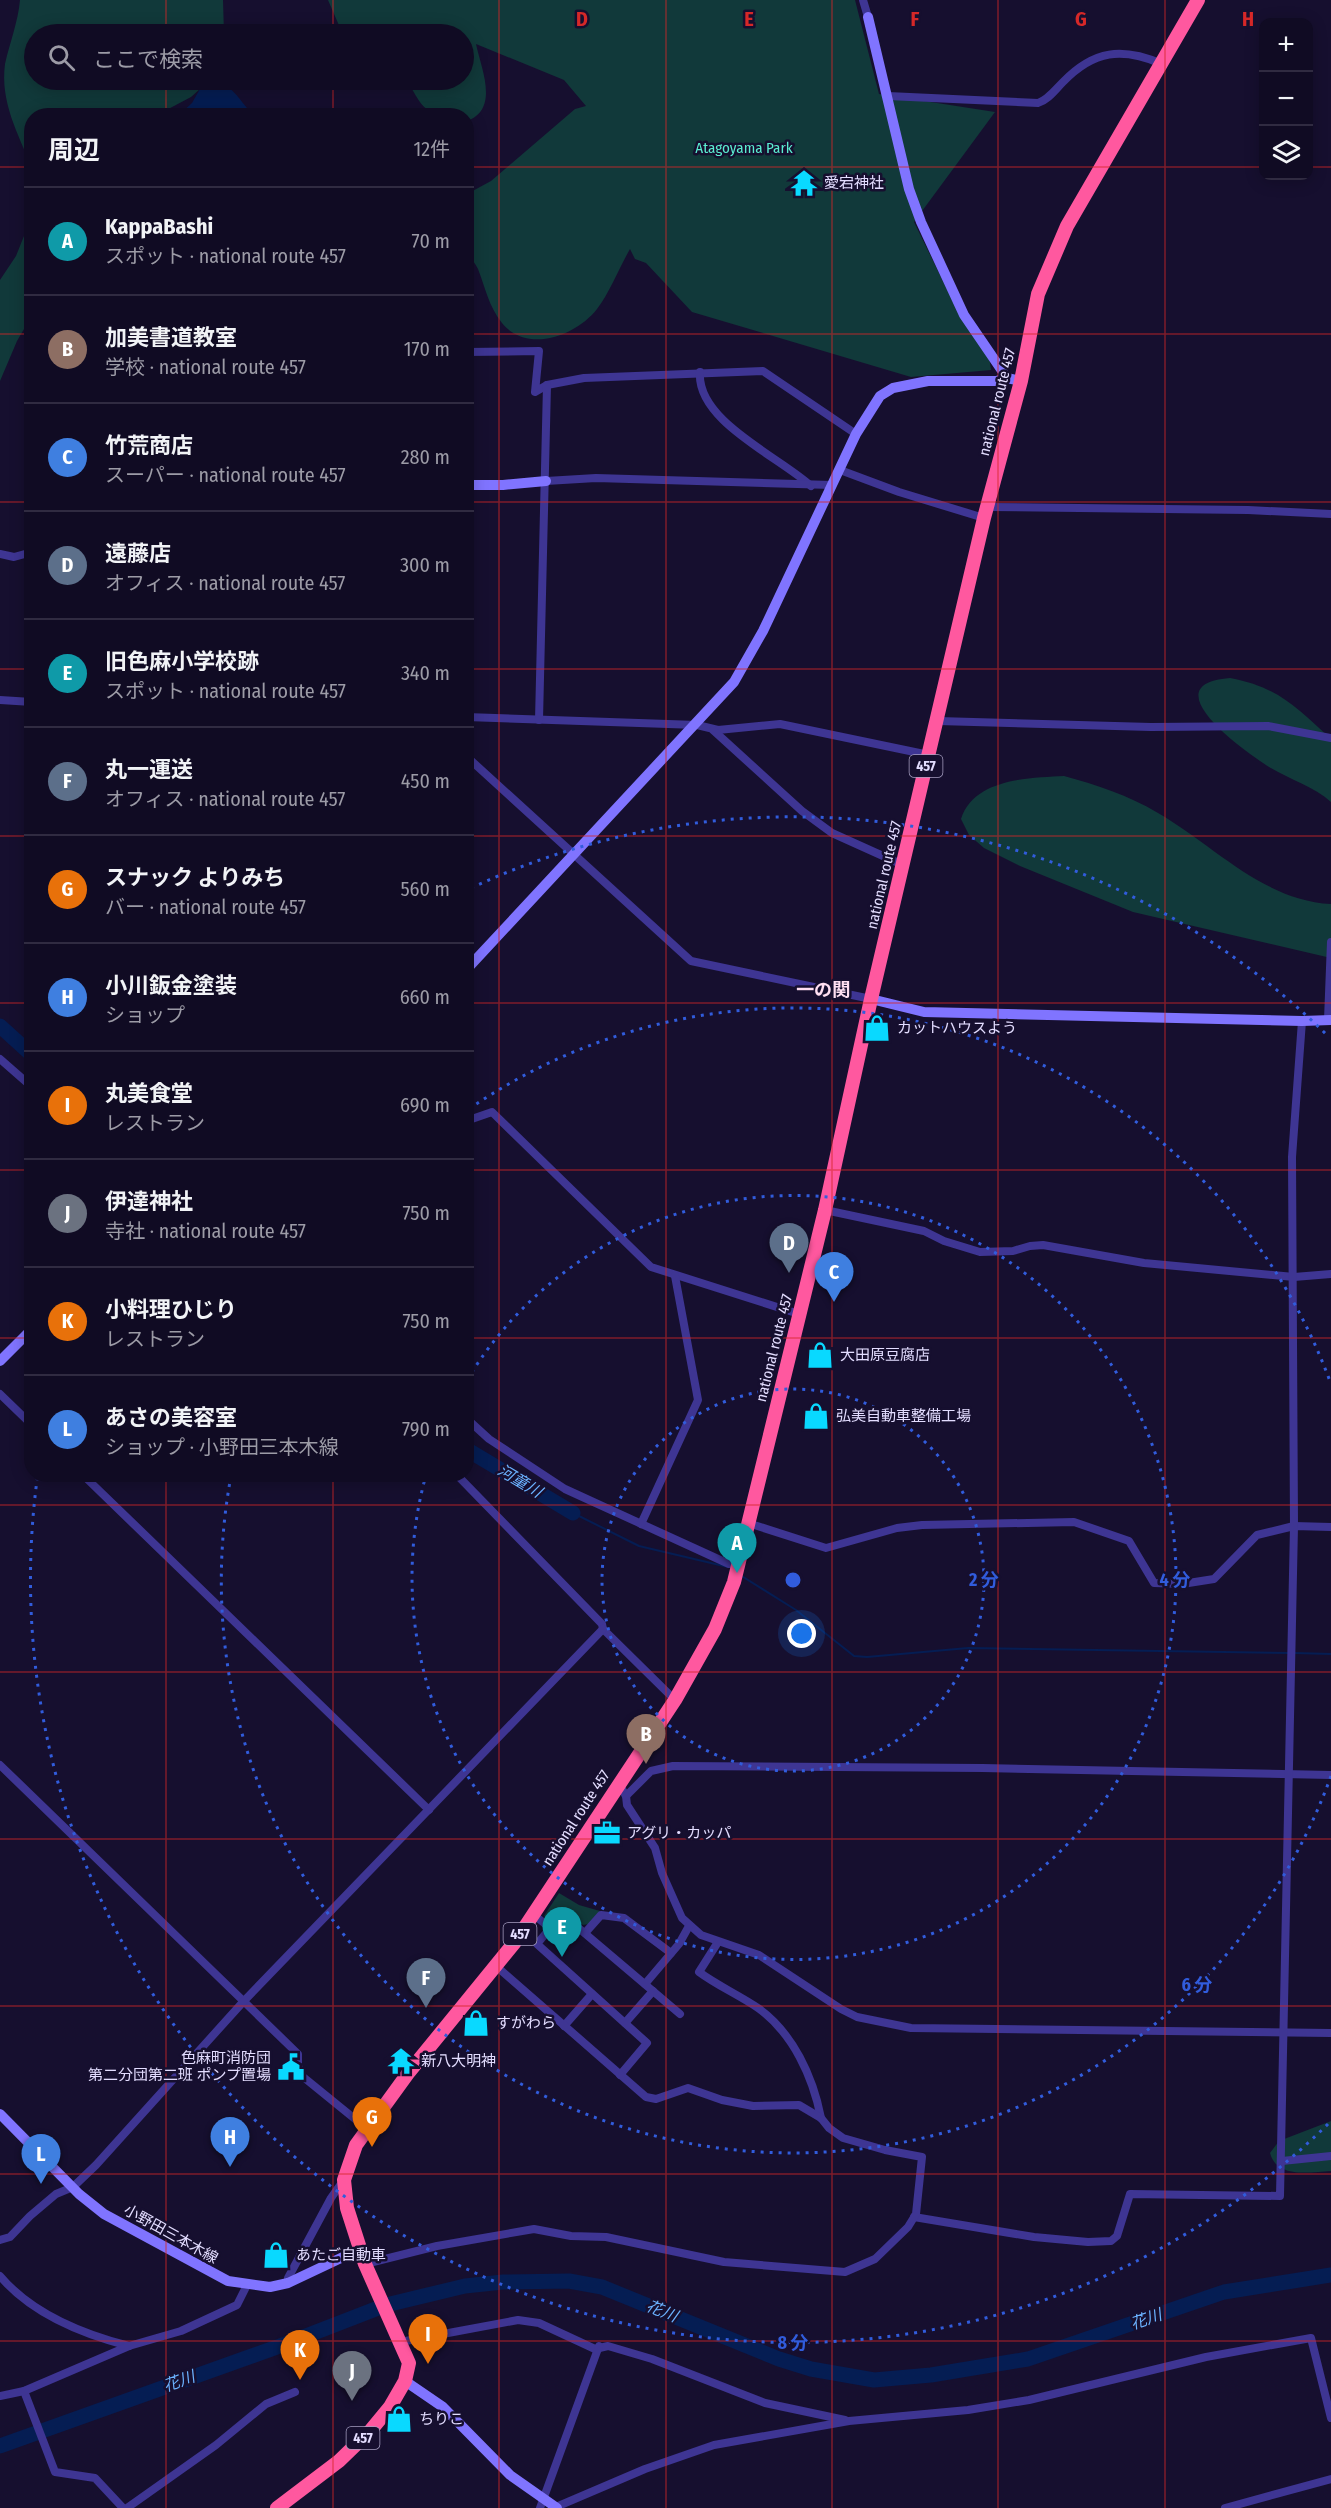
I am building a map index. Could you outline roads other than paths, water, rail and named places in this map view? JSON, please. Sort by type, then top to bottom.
[{"type":"highway","name":"national route 457","points":[[405,2381],[409,2363],[365,2264],[347,2208],[344,2180],[349,2162],[366,2128],[496,1966],[622,1790],[715,1629],[726,1603],[740,1564],[825,1210],[871,999],[986,513],[1014,380],[1038,294],[1067,226],[1198,0]]},
{"type":"highway","name":"457","points":[[277,2508],[339,2461],[371,2430],[390,2407],[405,2381]]},
{"type":"street","points":[[863,0],[909,189],[940,267],[964,315],[1014,380]]},
{"type":"street","points":[[888,96],[1038,103],[1046,99],[1076,69],[1092,58],[1112,54],[1138,54],[1162,64]]},
{"type":"street","points":[[474,352],[538,351],[535,392],[547,385],[584,378],[763,371],[856,434]]},
{"type":"street","points":[[700,372],[699,382],[709,403],[735,433],[756,444],[811,486]]},
{"type":"street","points":[[474,961],[697,725],[747,664],[856,434],[880,396],[893,388],[928,381],[1014,380]]},
{"type":"street","points":[[539,720],[547,385]]},
{"type":"street","points":[[840,470],[936,505],[986,513],[1248,510],[1331,514]]},
{"type":"street","points":[[474,485],[596,478],[832,485]]},
{"type":"street","points":[[0,554],[14,557],[24,554]]},
{"type":"street","points":[[0,700],[24,702]]},
{"type":"street","points":[[474,717],[697,725],[718,730],[780,724],[929,755]]},
{"type":"street","points":[[938,721],[1171,727],[1256,726],[1293,729],[1331,738]]},
{"type":"street","points":[[711,727],[801,811],[832,833],[903,865]]},
{"type":"street","points":[[474,763],[691,961],[924,1012],[1330,1020],[1331,942]]},
{"type":"street","points":[[914,2217],[1034,2237],[1088,2242],[1111,2241],[1117,2236],[1130,2194],[1280,2196],[1294,1527],[1292,1157],[1302,1021]]},
{"type":"street","points":[[0,1059],[24,1080]]},
{"type":"street","points":[[474,1118],[492,1112],[651,1267],[800,1314]]},
{"type":"street","points":[[825,1210],[924,1231],[944,1241],[980,1252],[1013,1251],[1030,1245],[1043,1245],[1144,1263],[1294,1277],[1331,1274]]},
{"type":"street","points":[[641,1524],[698,1400],[675,1276]]},
{"type":"street","points":[[0,1361],[24,1337]]},
{"type":"street","points":[[0,1394],[24,1417]]},
{"type":"street","points":[[474,1425],[489,1439],[565,1489],[729,1564],[740,1564]]},
{"type":"street","points":[[90,1482],[429,1810]]},
{"type":"street","points":[[464,1482],[602,1624],[603,1629],[675,1700]]},
{"type":"street","points":[[748,1523],[826,1548],[897,1528],[922,1525],[1074,1522],[1128,1541],[1154,1582],[1182,1584],[1214,1579],[1257,1535],[1294,1527],[1331,1527]]},
{"type":"street","points":[[0,2240],[10,2237],[56,2194],[73,2187],[243,2002],[603,1629]]},
{"type":"street","points":[[0,1765],[298,2054],[302,2076],[366,2128]]},
{"type":"street","points":[[1331,1775],[982,1768],[673,1767],[651,1771],[622,1790],[627,1804],[655,1848],[677,1909],[689,1926],[701,1935],[772,1961],[841,2010],[868,2021],[894,2026],[1331,2033]]},
{"type":"street","points":[[533,1914],[550,1928]]},
{"type":"street","points":[[620,2075],[647,2043],[537,1944],[562,1914],[680,2014]]},
{"type":"street","points":[[585,1933],[601,1915],[624,1918],[671,1953]]},
{"type":"street","points":[[645,1984],[671,1953],[689,1926]]},
{"type":"street","points":[[718,1942],[699,1971],[720,1987],[759,2009],[775,2024],[797,2051],[813,2088],[821,2118]]},
{"type":"street","points":[[365,2264],[437,2246],[534,2229],[571,2236],[606,2237],[724,2262],[845,2272],[875,2259],[901,2236],[914,2217],[922,2157],[885,2150],[843,2138],[829,2128],[821,2118],[799,2105],[753,2106],[722,2100],[688,2088],[651,2099],[620,2075],[496,1966]]},
{"type":"street","points":[[625,2023],[653,1991]]},
{"type":"street","points":[[564,2026],[592,1994]]},
{"type":"street","name":"小野田三本木線","points":[[0,2114],[73,2187],[104,2214],[212,2274],[247,2285],[270,2287],[288,2283],[360,2248]]},
{"type":"street","points":[[1282,2162],[1331,2156]]},
{"type":"street","points":[[288,2283],[288,2278],[344,2180]]},
{"type":"street","points":[[0,2276],[30,2304],[55,2318],[94,2336],[129,2346]]},
{"type":"street","points":[[0,2396],[26,2394],[129,2346],[181,2331],[237,2305],[247,2285]]},
{"type":"street","points":[[400,2342],[518,2320],[539,2323],[595,2349],[599,2346],[652,2359],[765,2403],[849,2421]]},
{"type":"street","points":[[405,2381],[443,2407],[542,2504],[556,2508],[645,2469],[714,2445],[849,2421],[968,2410],[1029,2400],[1206,2358],[1311,2338],[1331,2418]]},
{"type":"street","points":[[542,2504],[599,2346]]},
{"type":"street","points":[[26,2394],[58,2474],[95,2478],[125,2508],[216,2445],[266,2404],[295,2392]]},
{"type":"street","points":[[1225,2508],[1331,2479]]},
{"type":"water","points":[[199,90],[231,90],[247,108],[187,108]]},
{"type":"waterway","name":"河童川","points":[[0,1026],[24,1048]]},
{"type":"waterway","name":"河童川","points":[[474,1454],[573,1513]]},
{"type":"waterway","points":[[573,1513],[639,1546],[728,1567]]},
{"type":"waterway","points":[[740,1575],[796,1610],[854,1656],[867,1657],[968,1648],[1289,1653]]},
{"type":"waterway","points":[[1295,1653],[1331,1654]]},
{"type":"waterway","name":"花川","points":[[0,2446],[280,2346],[386,2305],[465,2286],[503,2282],[569,2281],[602,2287],[779,2359],[811,2369],[874,2380],[931,2375],[1028,2359],[1224,2292],[1331,2275]]},
{"type":"place","name":"愛宕神社","points":[[804,183]]},
{"type":"place","name":"カットハウスよう","points":[[877,1028]]},
{"type":"place","name":"遠藤店","points":[[789,1273]]},
{"type":"place","name":"竹荒商店","points":[[834,1302]]},
{"type":"place","name":"大田原豆腐店","points":[[820,1355]]},
{"type":"place","name":"弘美自動車整備工場","points":[[816,1416]]},
{"type":"place","name":"KappaBashi","points":[[737,1573]]},
{"type":"place","name":"加美書道教室","points":[[646,1764]]},
{"type":"place","name":"アグリ・カッパ","points":[[607,1833]]},
{"type":"place","name":"旧色麻小学校跡","points":[[562,1957]]},
{"type":"place","name":"丸一運送","points":[[426,2008]]},
{"type":"place","name":"すがわら","points":[[476,2023]]},
{"type":"place","name":"新八大明神","points":[[401,2061]]},
{"type":"place","name":"色麻町消防団 第二分団第二班 ポンプ置場","points":[[291,2067]]},
{"type":"place","name":"スナック よりみち","points":[[372,2147]]},
{"type":"place","name":"小川鈑金塗装","points":[[230,2167]]},
{"type":"place","name":"あさの美容室","points":[[41,2184]]},
{"type":"place","name":"あたご自動車","points":[[276,2255]]},
{"type":"place","name":"丸美食堂","points":[[428,2364]]},
{"type":"place","name":"小料理ひじり","points":[[300,2380]]},
{"type":"place","name":"伊達神社","points":[[352,2401]]},
{"type":"place","name":"ちりこ","points":[[399,2419]]},
{"type":"district","name":"一の関","points":[[823,990]]},
{"type":"park label","name":"Atagoyama Park","points":[[744,148]]}]
